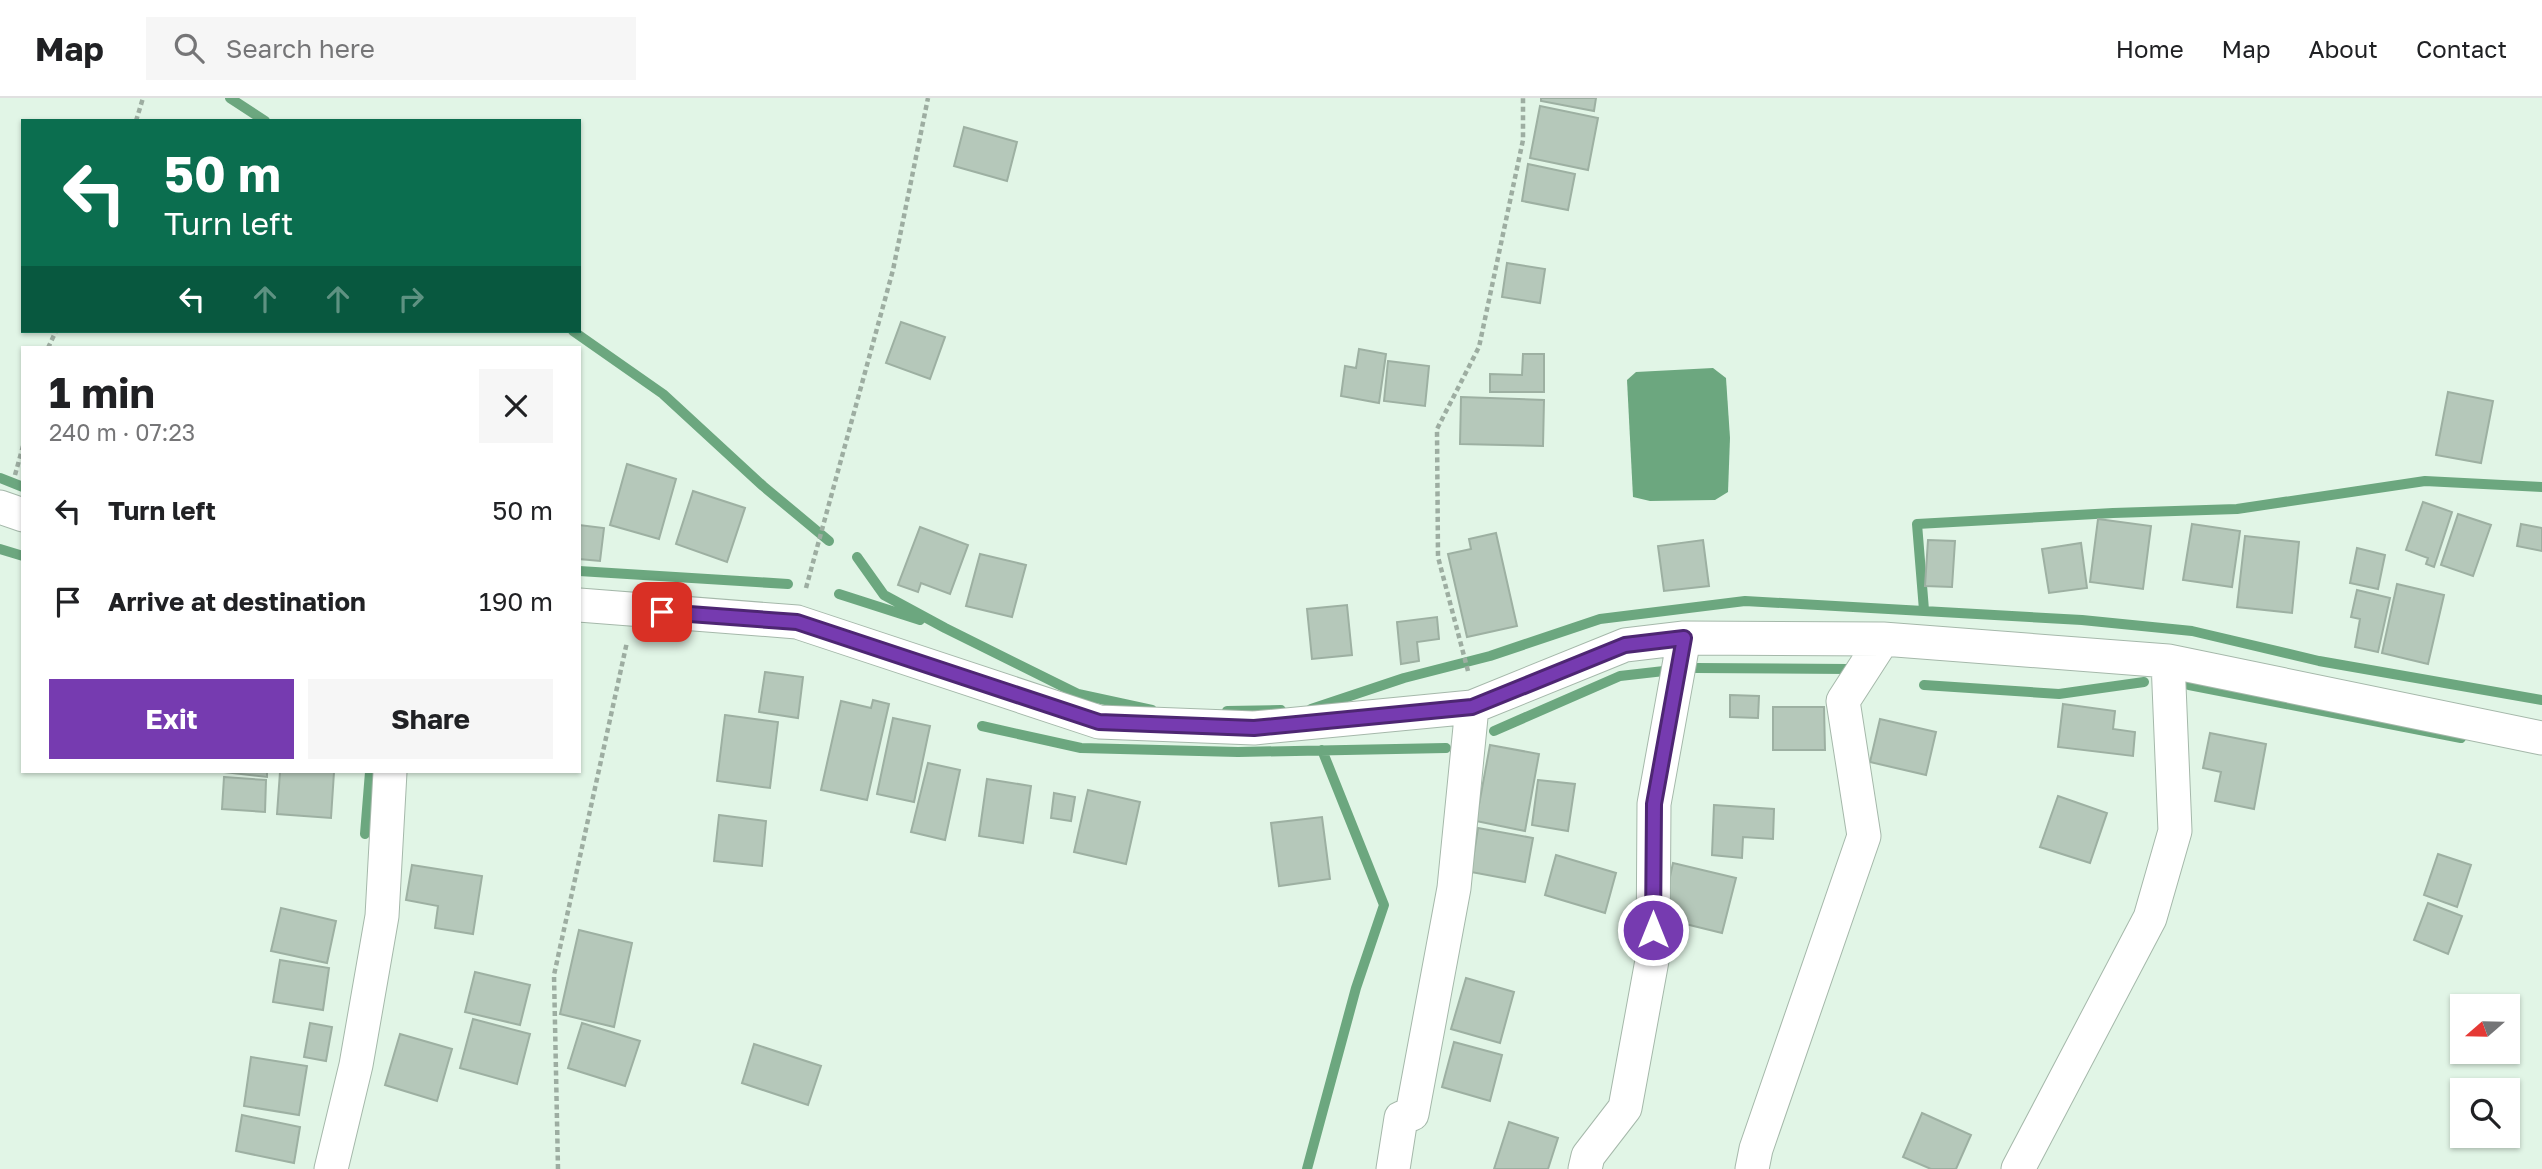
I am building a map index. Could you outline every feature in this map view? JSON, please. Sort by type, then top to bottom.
[{"type":"street","points":[[0,507],[21,514]]},
{"type":"street","points":[[581,605],[797,622],[1099,722],[1254,728],[1472,707],[1625,645],[1684,638],[1882,639],[2168,661],[2542,738]]},
{"type":"street","points":[[1585,1169],[1588,1156],[1625,1108],[1653,956],[1654,804],[1684,638]]},
{"type":"street","points":[[1752,1169],[1756,1149],[1864,836],[1843,701],[1882,639]]},
{"type":"street","points":[[2018,1169],[2150,918],[2175,831],[2168,661]]},
{"type":"street","points":[[1393,1169],[1401,1118],[1412,1114],[1454,888],[1472,707]]},
{"type":"street","points":[[331,1169],[356,1065],[382,916],[390,773]]},
{"type":"path","points":[[137,119],[143,98]]},
{"type":"path","points":[[797,622],[893,270],[928,98]]},
{"type":"path","points":[[1472,707],[1467,662],[1438,557],[1437,429],[1479,347],[1524,140],[1523,98]]},
{"type":"path","points":[[558,1169],[554,975],[634,610]]},
{"type":"shaded area","points":[[1713,368],[1726,378],[1730,438],[1728,492],[1715,500],[1650,501],[1633,497],[1627,380],[1636,372]]},
{"type":"building","points":[[1541,98],[1596,98],[1594,111],[1541,101]]},
{"type":"building","points":[[1540,106],[1598,118],[1588,170],[1530,158]]},
{"type":"building","points":[[964,127],[1017,142],[1007,181],[954,166]]},
{"type":"building","points":[[1528,164],[1575,174],[1568,210],[1522,201]]},
{"type":"building","points":[[1507,263],[1545,269],[1540,303],[1502,297]]},
{"type":"building","points":[[901,322],[945,337],[930,379],[886,363]]},
{"type":"building","points":[[1359,349],[1386,354],[1379,403],[1341,396],[1345,366],[1356,368]]},
{"type":"building","points":[[1523,354],[1544,354],[1544,392],[1490,392],[1490,374],[1522,375]]},
{"type":"building","points":[[1388,361],[1429,366],[1425,406],[1384,401]]},
{"type":"building","points":[[2448,392],[2493,401],[2481,463],[2436,455]]},
{"type":"building","points":[[1461,397],[1544,400],[1543,446],[1460,444]]},
{"type":"building","points":[[627,464],[676,479],[659,539],[610,525]]},
{"type":"building","points":[[693,491],[745,508],[727,562],[676,544]]},
{"type":"building","points":[[2423,502],[2452,512],[2434,567],[2426,564],[2428,558],[2406,550]]},
{"type":"building","points":[[2458,514],[2491,525],[2473,576],[2441,565]]},
{"type":"building","points":[[2098,519],[2151,526],[2143,589],[2090,582]]},
{"type":"building","points":[[2192,524],[2240,531],[2232,587],[2183,580]]},
{"type":"building","points":[[2521,524],[2542,528],[2542,551],[2517,546]]},
{"type":"building","points":[[581,525],[604,528],[600,561],[581,559]]},
{"type":"building","points":[[920,527],[968,545],[950,594],[921,583],[918,592],[898,585]]},
{"type":"building","points":[[1496,533],[1517,626],[1467,637],[1448,554],[1471,549],[1469,539]]},
{"type":"building","points":[[2245,536],[2299,542],[2292,613],[2237,607]]},
{"type":"building","points":[[1703,540],[1709,586],[1664,591],[1658,546]]},
{"type":"building","points":[[1928,540],[1955,541],[1952,587],[1925,586]]},
{"type":"building","points":[[2081,543],[2087,588],[2049,593],[2042,549]]},
{"type":"building","points":[[2357,548],[2385,555],[2378,589],[2350,583]]},
{"type":"building","points":[[980,554],[1026,565],[1012,617],[966,606]]},
{"type":"building","points":[[2397,584],[2444,595],[2428,664],[2382,653]]},
{"type":"building","points":[[2357,590],[2390,598],[2378,652],[2355,647],[2360,619],[2351,617]]},
{"type":"building","points":[[1347,605],[1352,655],[1312,659],[1307,609]]},
{"type":"building","points":[[1437,617],[1439,639],[1417,642],[1419,661],[1401,664],[1397,622]]},
{"type":"building","points":[[765,672],[803,677],[798,718],[759,712]]},
{"type":"building","points":[[1730,695],[1759,696],[1758,718],[1730,717]]},
{"type":"building","points":[[873,700],[889,704],[867,800],[821,790],[841,701],[871,708]]},
{"type":"building","points":[[2063,704],[2115,711],[2113,729],[2135,732],[2133,756],[2058,747]]},
{"type":"building","points":[[1773,707],[1824,707],[1825,750],[1773,750]]},
{"type":"building","points":[[725,715],[778,722],[770,788],[717,781]]},
{"type":"building","points":[[893,718],[930,726],[914,802],[877,794]]},
{"type":"building","points":[[1880,719],[1936,732],[1926,775],[1870,762]]},
{"type":"building","points":[[2210,733],[2266,744],[2254,809],[2215,801],[2221,772],[2203,768]]},
{"type":"building","points":[[1490,745],[1539,754],[1525,831],[1476,821]]},
{"type":"building","points":[[928,763],[960,770],[945,840],[911,832]]},
{"type":"building","points":[[233,773],[267,773],[267,777]]},
{"type":"building","points":[[280,773],[334,773],[331,818],[277,814]]},
{"type":"building","points":[[224,777],[266,780],[265,812],[222,809]]},
{"type":"building","points":[[987,779],[1031,786],[1023,843],[979,836]]},
{"type":"building","points":[[1538,780],[1575,784],[1568,831],[1532,825]]},
{"type":"building","points":[[1088,790],[1140,802],[1126,864],[1074,852]]},
{"type":"building","points":[[1054,793],[1075,797],[1071,821],[1051,818]]},
{"type":"building","points":[[2058,796],[2107,813],[2090,863],[2040,847]]},
{"type":"building","points":[[1714,805],[1774,809],[1773,839],[1743,837],[1742,858],[1712,855]]},
{"type":"building","points":[[719,815],[766,821],[762,866],[714,861]]},
{"type":"building","points":[[1322,817],[1330,879],[1279,886],[1271,823]]},
{"type":"building","points":[[1478,828],[1533,838],[1525,882],[1471,872]]},
{"type":"building","points":[[2438,854],[2471,865],[2457,907],[2424,895]]},
{"type":"building","points":[[1556,855],[1616,873],[1605,913],[1545,895]]},
{"type":"building","points":[[1673,863],[1736,878],[1722,933],[1661,918]]},
{"type":"building","points":[[412,865],[482,876],[473,934],[435,928],[438,906],[406,900]]},
{"type":"building","points":[[2428,903],[2462,916],[2448,954],[2414,940]]},
{"type":"building","points":[[281,908],[336,921],[327,963],[271,951]]},
{"type":"building","points":[[579,930],[632,943],[614,1027],[560,1014]]},
{"type":"building","points":[[280,960],[329,968],[323,1010],[273,1002]]},
{"type":"building","points":[[475,972],[530,985],[520,1025],[465,1012]]},
{"type":"building","points":[[1466,978],[1514,992],[1500,1043],[1451,1029]]},
{"type":"building","points":[[473,1019],[530,1034],[517,1084],[460,1068]]},
{"type":"building","points":[[310,1023],[332,1027],[326,1061],[304,1057]]},
{"type":"building","points":[[582,1023],[640,1041],[625,1086],[568,1068]]},
{"type":"building","points":[[400,1034],[452,1049],[437,1101],[385,1085]]},
{"type":"building","points":[[1454,1042],[1502,1055],[1490,1101],[1442,1087]]},
{"type":"building","points":[[754,1044],[821,1066],[808,1105],[742,1083]]},
{"type":"building","points":[[251,1057],[307,1066],[299,1115],[244,1106]]},
{"type":"building","points":[[1922,1113],[1971,1135],[1956,1169],[1931,1169],[1903,1157]]},
{"type":"building","points":[[242,1115],[300,1127],[294,1163],[236,1151]]},
{"type":"building","points":[[1509,1122],[1558,1138],[1548,1169],[1494,1169]]},
{"type":"waterway","points":[[230,98],[262,119]]},
{"type":"waterway","points":[[576,333],[663,394],[763,486],[829,541]]},
{"type":"waterway","points":[[0,478],[21,486]]},
{"type":"waterway","points":[[1924,610],[1917,524],[2237,509],[2425,481],[2542,487]]},
{"type":"waterway","points":[[0,549],[21,555]]},
{"type":"waterway","points":[[857,557],[884,595],[945,628],[1078,694],[1152,710]]},
{"type":"waterway","points":[[581,571],[788,584]]},
{"type":"waterway","points":[[839,594],[920,620]]},
{"type":"waterway","points":[[1311,709],[1404,678],[1490,656],[1600,619],[1745,601],[2082,620],[2192,631],[2319,661],[2542,700]]},
{"type":"waterway","points":[[1695,668],[1848,669]]},
{"type":"waterway","points":[[1494,731],[1620,676],[1664,671]]},
{"type":"waterway","points":[[1924,685],[2059,694],[2144,682]]},
{"type":"waterway","points":[[2189,685],[2461,738]]},
{"type":"waterway","points":[[1227,711],[1281,710]]},
{"type":"waterway","points":[[982,726],[1081,748],[1238,752],[1446,748]]},
{"type":"waterway","points":[[1307,1169],[1356,988],[1384,905],[1322,750]]},
{"type":"waterway","points":[[365,834],[370,773]]},
{"type":"route","points":[[662,612],[797,622],[1099,722],[1254,728],[1472,707],[1625,645],[1684,638],[1654,804],[1653,930]]}]
